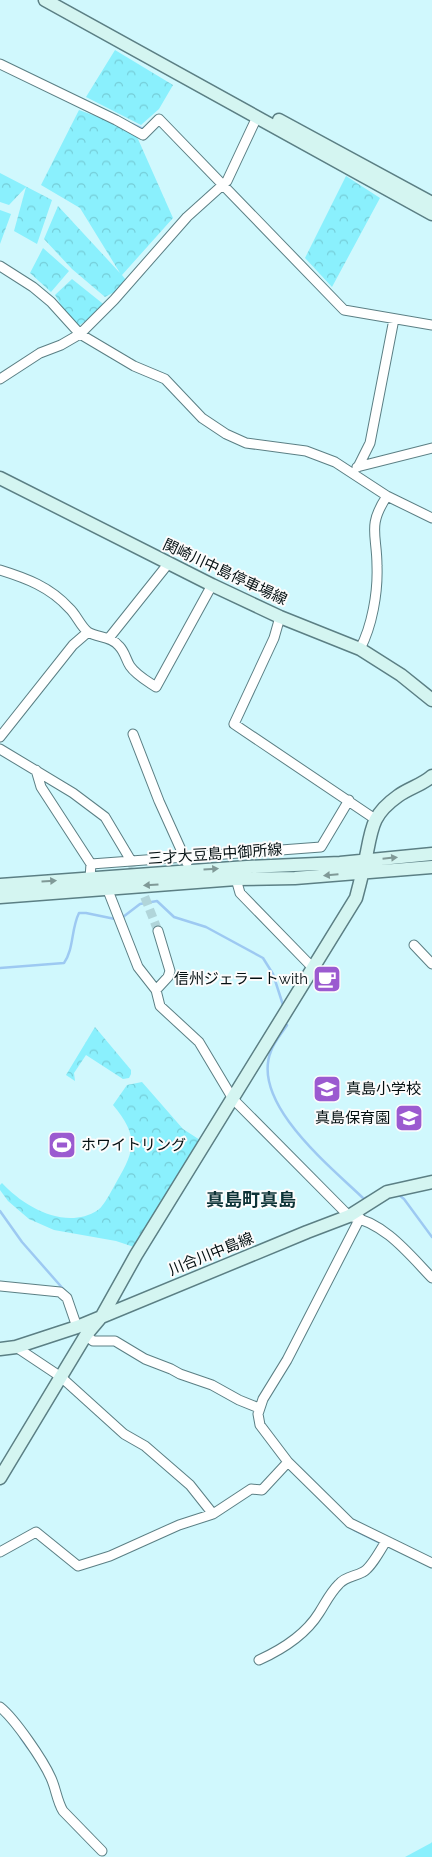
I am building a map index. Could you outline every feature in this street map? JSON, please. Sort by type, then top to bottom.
[{"type":"main road","points":[[46,0],[432,214]]},
{"type":"main road","points":[[60,0],[432,203]]},
{"type":"main road","name":"関崎川中島停車場線","points":[[0,478],[168,564],[280,617],[360,650],[401,675],[432,700]]},
{"type":"main road","points":[[102,1316],[136,1255],[356,898],[371,827],[375,819],[399,795],[426,782],[432,776]]},
{"type":"main road","name":"三才大豆島中御所線","points":[[0,897],[236,879],[295,878],[432,854]]},
{"type":"main road","name":"三才大豆島中御所線","points":[[0,885],[90,878],[188,864],[432,867]]},
{"type":"main road","name":"川合川中島線","points":[[0,1349],[82,1331],[102,1316],[307,1232],[355,1217],[388,1192],[432,1182]]},
{"type":"main road","points":[[0,1478],[61,1377],[82,1331]]},
{"type":"street","points":[[0,64],[143,135],[159,119],[225,183],[344,310],[432,325]]},
{"type":"street","points":[[0,379],[40,353],[61,345],[80,334],[142,270],[187,217],[225,183],[257,117]]},
{"type":"street","points":[[0,266],[33,287],[52,302],[80,334],[134,366],[165,379],[202,418],[226,434],[246,443],[306,451],[336,462],[387,496],[432,518]]},
{"type":"street","points":[[358,467],[370,443],[394,319]]},
{"type":"street","points":[[344,469],[432,448]]},
{"type":"street","points":[[360,650],[376,596],[375,519],[387,496]]},
{"type":"street","points":[[109,638],[168,564]]},
{"type":"street","points":[[0,570],[24,577],[46,587],[69,608],[88,632],[109,638],[119,645],[128,658],[128,664],[145,680],[156,687],[212,585]]},
{"type":"street","points":[[280,617],[274,638],[234,724],[262,745],[349,800],[375,819]]},
{"type":"street","points":[[0,737],[73,645],[88,632]]},
{"type":"street","points":[[133,734],[159,801],[188,864]]},
{"type":"street","points":[[0,749],[73,793],[106,817],[130,859]]},
{"type":"street","points":[[36,770],[41,787],[91,864],[90,878]]},
{"type":"street","points":[[91,864],[188,864],[321,847],[349,800]]},
{"type":"street","points":[[236,879],[240,893],[313,968]]},
{"type":"street","points":[[107,888],[138,967],[156,990],[160,1006],[199,1042],[233,1099],[355,1217],[384,1230],[432,1278]]},
{"type":"street","points":[[156,990],[168,977],[170,971],[158,931]]},
{"type":"street","points":[[414,945],[432,964]]},
{"type":"street","points":[[355,1217],[287,1360],[259,1408],[260,1425],[288,1462],[350,1523],[432,1563]]},
{"type":"street","points":[[0,1286],[60,1292],[67,1298],[82,1331],[93,1341],[115,1340],[145,1359],[212,1385],[238,1400],[259,1408]]},
{"type":"street","points":[[16,1347],[61,1377],[124,1434],[145,1446],[190,1485],[213,1514]]},
{"type":"street","points":[[0,1552],[36,1532],[78,1566],[110,1556],[172,1527],[213,1514],[250,1489],[262,1490],[288,1462]]},
{"type":"street","points":[[259,1660],[292,1641],[309,1626],[319,1613],[328,1595],[345,1578],[364,1572],[386,1541]]},
{"type":"street","points":[[0,1707],[12,1719],[45,1766],[63,1811],[102,1851]]},
{"type":"green space","points":[[115,50],[173,85],[159,109],[141,125],[86,97]]},
{"type":"green space","points":[[79,110],[134,130],[173,218],[122,275],[129,284],[105,297],[72,269],[44,239],[58,206],[120,273],[80,208],[41,185]]},
{"type":"green space","points":[[0,173],[52,200],[37,244],[14,231],[26,187],[9,205],[0,202]]},
{"type":"green space","points":[[346,176],[380,198],[332,287],[305,258]]},
{"type":"green space","points":[[0,210],[11,214],[0,244]]},
{"type":"green space","points":[[43,248],[69,271],[51,292],[30,273]]},
{"type":"green space","points":[[72,279],[107,307],[75,328],[55,295]]},
{"type":"green space","points":[[95,1027],[131,1070],[129,1078],[123,1079],[86,1055],[74,1073],[75,1081],[66,1075]]},
{"type":"green space","points":[[142,1082],[183,1129],[200,1140],[134,1247],[116,1241],[54,1230],[29,1219],[8,1201],[0,1190],[2,1183],[11,1192],[34,1208],[59,1217],[73,1218],[86,1216],[98,1210],[108,1197],[131,1151],[132,1142],[127,1125],[113,1105],[127,1085]]},
{"type":"green space","points":[[431,1843],[432,1857],[405,1857]]},
{"type":"waterway","points":[[132,124],[143,129],[145,127]]},
{"type":"waterway","points":[[123,917],[140,904],[157,901],[174,917],[206,927],[263,958],[273,974],[283,1005]]},
{"type":"waterway","points":[[0,968],[64,963],[69,952],[79,913],[115,919]]},
{"type":"waterway","points":[[287,1025],[271,1051],[268,1071],[272,1092],[282,1112],[315,1152],[364,1199],[367,1197]]},
{"type":"waterway","points":[[399,1195],[432,1237]]},
{"type":"waterway","points":[[0,1211],[22,1242],[65,1291]]},
{"type":"waterway","points":[[354,1530],[380,1543]]},
{"type":"waterway","points":[[21,1738],[28,1748]]},
{"type":"tunnel","points":[[130,859],[158,931]]},
{"type":"place","name":"信州ジェラートwith","points":[[327,979]]},
{"type":"place","name":"真島小学校","points":[[327,1089]]},
{"type":"place","name":"真島保育園","points":[[409,1118]]},
{"type":"place","name":"ホワイトリング","points":[[62,1145]]},
{"type":"district","name":"真島町真島","points":[[251,1200]]}]
